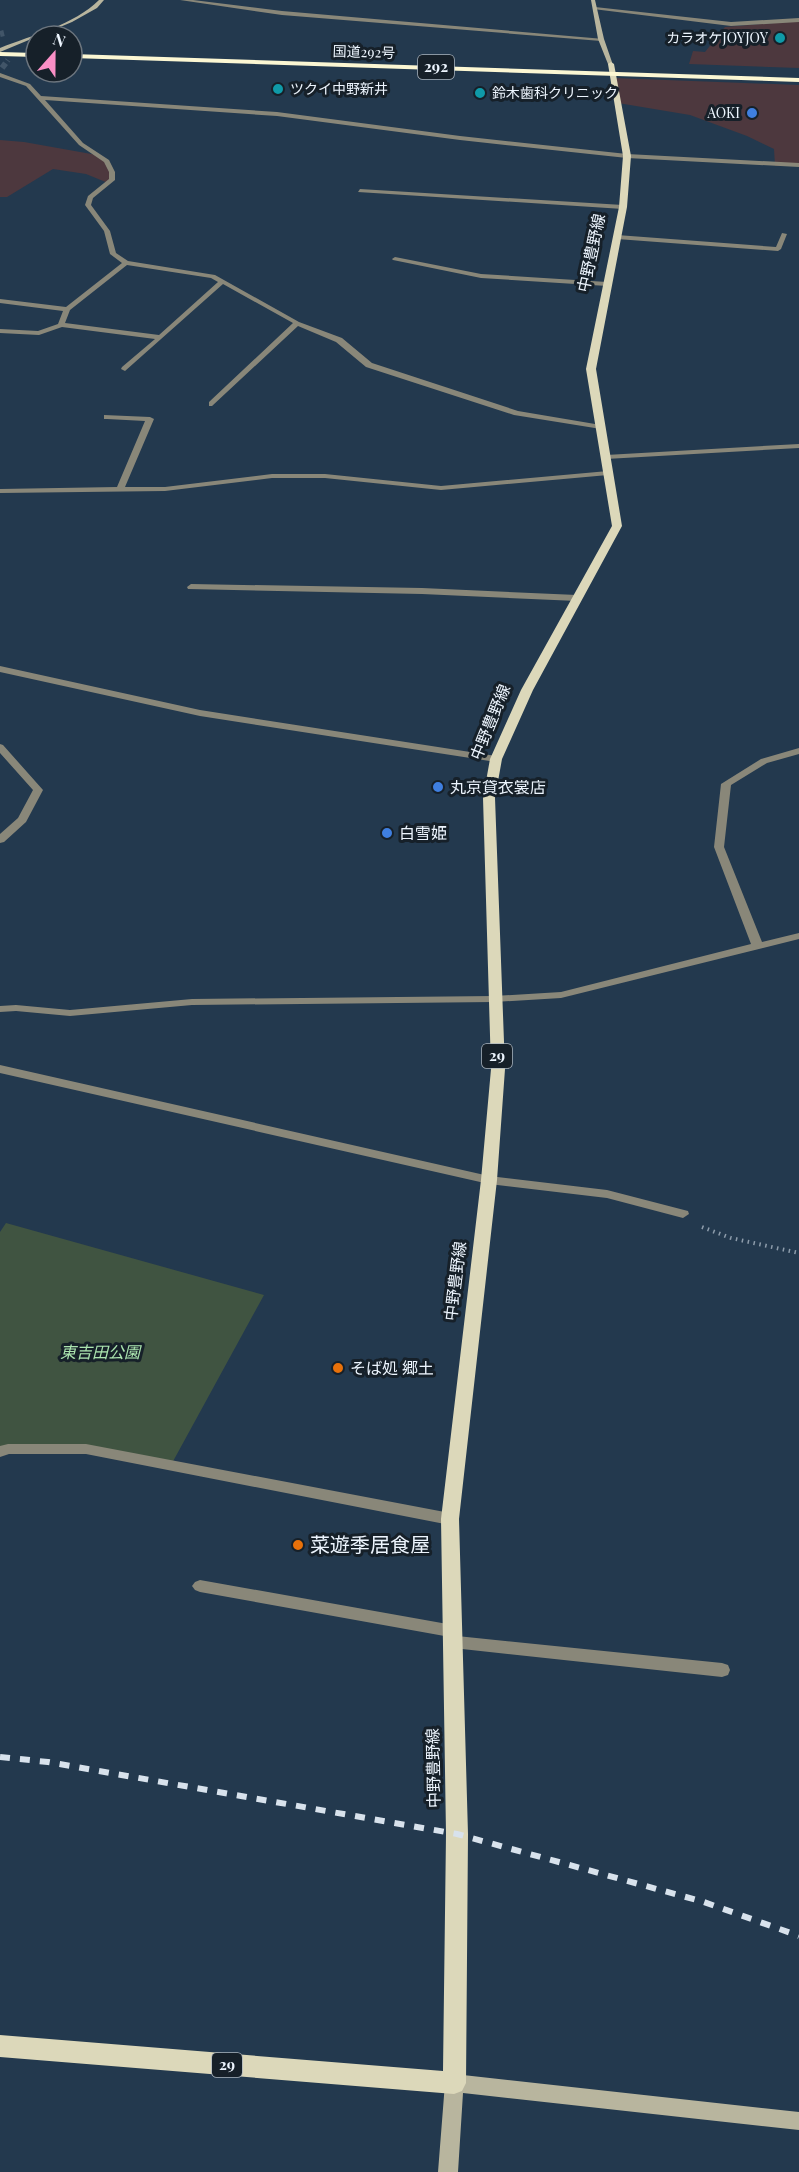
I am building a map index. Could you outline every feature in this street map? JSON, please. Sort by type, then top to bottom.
[{"type":"highway","points":[[0,50],[10,46],[24,47]]},
{"type":"highway","name":"国道292号","points":[[84,48],[612,69],[799,80]]},
{"type":"highway","points":[[0,50],[24,53]]},
{"type":"highway","name":"国道292号","points":[[84,56],[799,72]]},
{"type":"main road","name":"中野豊野線","points":[[454,2084],[457,1834],[450,1519],[489,1180],[498,1069],[489,798],[496,759],[527,690],[617,526],[591,369],[623,207],[627,156],[612,69]]},
{"type":"main road","name":"29","points":[[0,2046],[454,2084]]},
{"type":"street","points":[[10,46],[84,14],[102,0]]},
{"type":"street","points":[[182,0],[282,13],[602,39]]},
{"type":"street","points":[[593,0],[612,69]]},
{"type":"street","points":[[594,8],[731,24],[799,20]]},
{"type":"street","points":[[0,75],[28,85],[81,144],[107,161],[112,172],[112,180],[90,197],[88,205],[107,231],[113,254],[126,263],[196,272],[222,282],[297,323],[339,340],[369,365],[517,413],[601,427]]},
{"type":"street","points":[[39,98],[277,114],[460,138],[627,156],[799,165]]},
{"type":"street","points":[[360,191],[623,207]]},
{"type":"street","points":[[617,237],[778,249],[784,234]]},
{"type":"street","points":[[395,259],[482,276],[607,284]]},
{"type":"street","points":[[61,325],[67,309],[126,263]]},
{"type":"street","points":[[125,369],[222,282]]},
{"type":"street","points":[[0,301],[67,309]]},
{"type":"street","points":[[213,404],[297,323]]},
{"type":"street","points":[[0,331],[39,333],[61,325],[160,337]]},
{"type":"street","points":[[107,417],[150,419],[120,490]]},
{"type":"street","points":[[606,457],[799,446]]},
{"type":"street","points":[[0,491],[165,489],[272,476],[325,476],[441,488],[608,472]]},
{"type":"street","points":[[191,587],[422,591],[577,598]]},
{"type":"street","points":[[0,669],[200,713],[496,759]]},
{"type":"street","points":[[0,747],[38,790],[22,820],[0,840]]},
{"type":"street","points":[[758,947],[719,847],[726,784],[764,761],[799,751]]},
{"type":"street","points":[[0,1009],[16,1008],[70,1013],[192,1002],[494,999],[561,995],[799,936]]},
{"type":"street","points":[[0,1069],[489,1180],[607,1194],[683,1214]]},
{"type":"street","points":[[0,1452],[8,1449],[86,1449],[450,1519]]},
{"type":"street","points":[[200,1586],[453,1637],[722,1670]]},
{"type":"street","points":[[448,2172],[454,2084],[799,2121]]},
{"type":"path","points":[[683,1214],[702,1227],[731,1238],[799,1253]]},
{"type":"shaded area","points":[[799,21],[799,68],[689,64],[693,51],[705,52],[725,27]]},
{"type":"shaded area","points":[[614,78],[799,85],[799,165],[775,166],[774,149],[747,136],[690,115],[618,103]]},
{"type":"shaded area","points":[[0,140],[97,155],[107,161],[112,172],[108,183],[86,174],[53,169],[7,197],[0,197]]},
{"type":"green space","name":"東吉田公園","points":[[6,1223],[264,1295],[171,1465],[86,1449],[0,1452],[0,1232]]},
{"type":"tunnel","points":[[0,34],[4,33]]},
{"type":"tunnel","points":[[2,68],[8,60]]},
{"type":"railway","points":[[0,1757],[48,1762],[457,1834],[704,1902],[799,1936]]},
{"type":"place","name":"カラオケJOYJOY","points":[[780,38]]},
{"type":"place","name":"ツクイ中野新井","points":[[278,89]]},
{"type":"place","name":"鈴木歯科クリニック","points":[[480,93]]},
{"type":"place","name":"AOKI","points":[[752,113]]},
{"type":"place","name":"丸京貸衣裳店","points":[[438,787]]},
{"type":"place","name":"白雪姫","points":[[387,833]]},
{"type":"place","name":"そば処 郷土","points":[[338,1368]]},
{"type":"place","name":"菜遊季居食屋","points":[[298,1545]]}]
